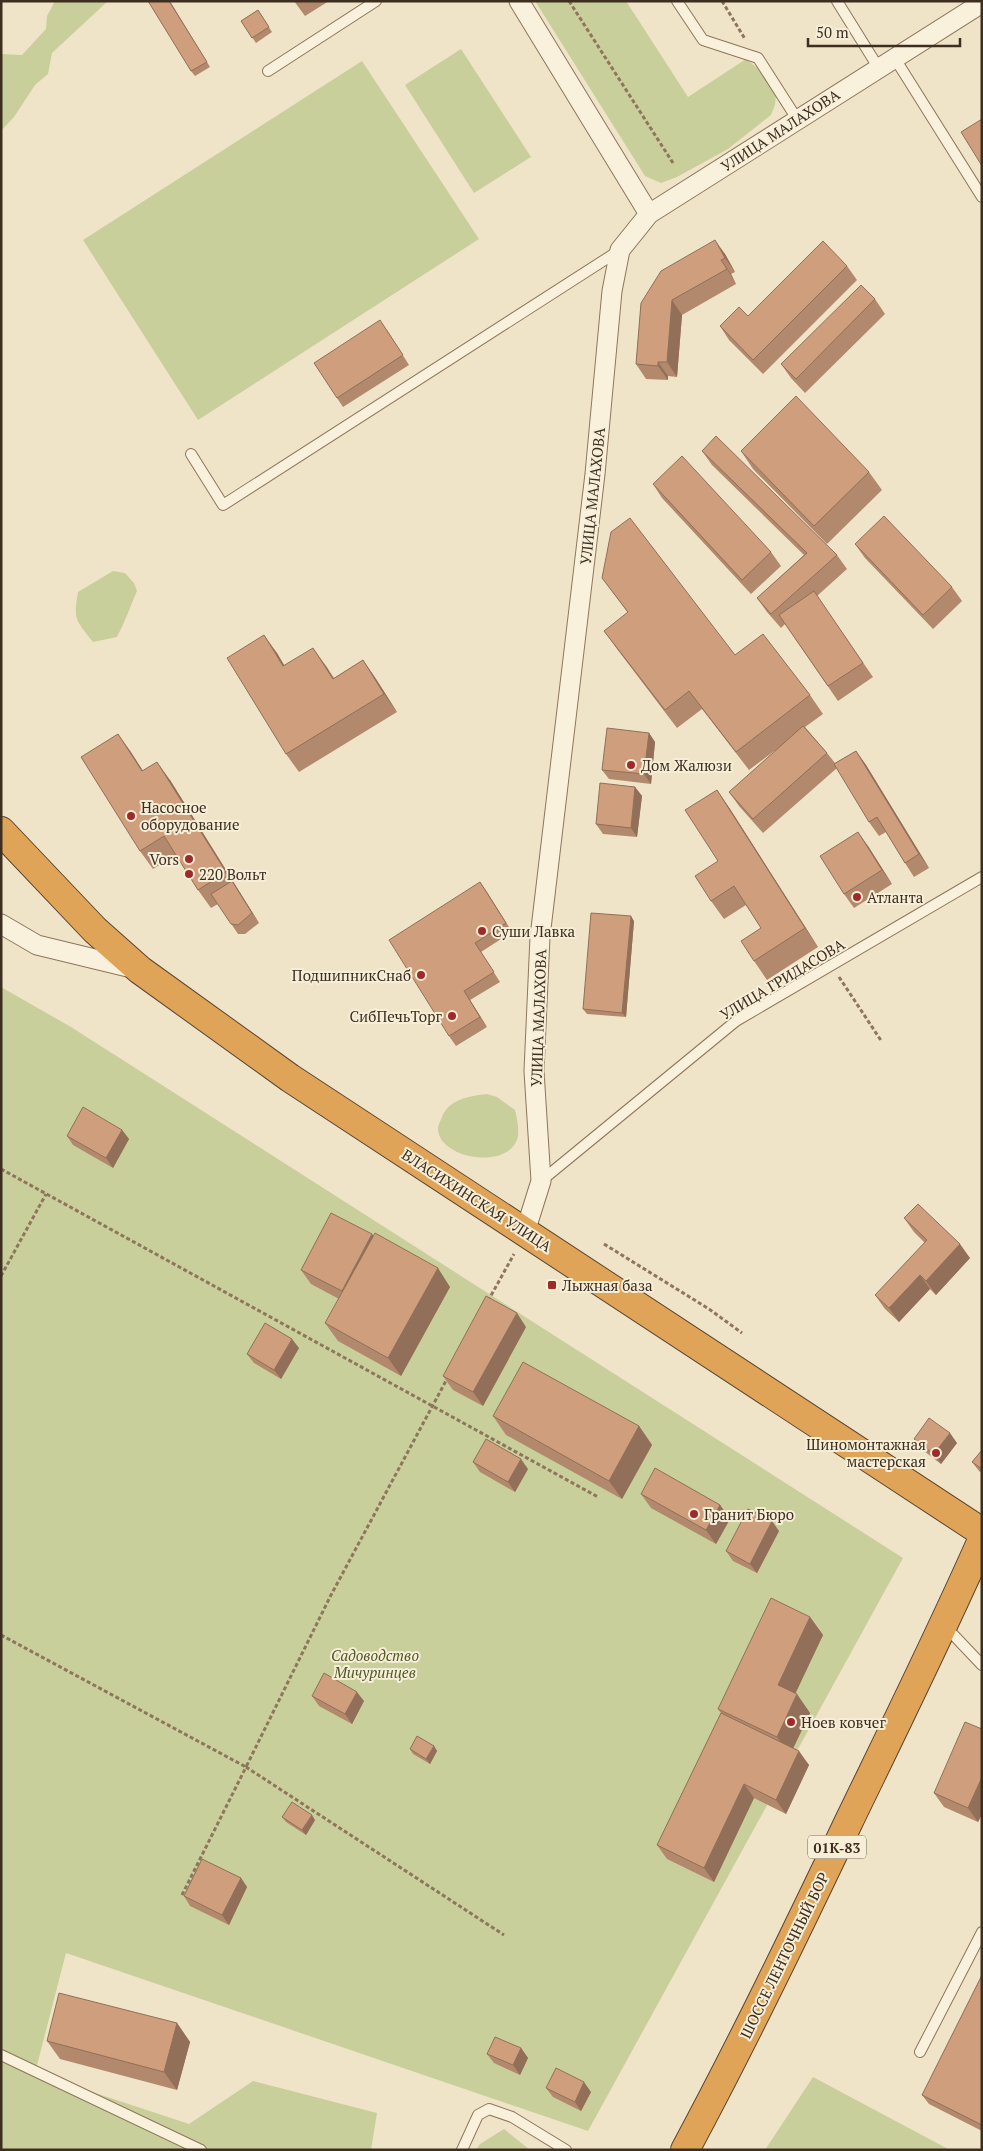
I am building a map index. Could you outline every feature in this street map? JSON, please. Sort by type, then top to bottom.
[{"type":"highway","name":"ВЛАСИХИНСКАЯ УЛИЦА","points":[[1,831],[95,930],[140,970],[290,1078],[982,1532]]},
{"type":"highway","name":"ШОССЕ ЛЕНТОЧНЫЙ БОР","points":[[685,2150],[734,2057],[944,1626],[982,1540]]},
{"type":"street","points":[[519,1],[649,214]]},
{"type":"street","name":"УЛИЦА МАЛАХОВА","points":[[541,1181],[534,1071],[540,937],[595,474],[612,291],[620,250],[649,214],[878,67],[981,5]]},
{"type":"street","points":[[1,924],[37,945],[140,970]]},
{"type":"street","points":[[525,1232],[541,1181]]},
{"type":"lane","points":[[268,71],[376,1]]},
{"type":"lane","points":[[677,1],[703,40],[758,58],[797,119]]},
{"type":"lane","points":[[838,1],[878,67]]},
{"type":"lane","points":[[894,57],[982,197]]},
{"type":"lane","points":[[191,454],[223,505],[620,250]]},
{"type":"lane","name":"УЛИЦА ГРИДАСОВА","points":[[541,1181],[736,1022],[982,877]]},
{"type":"lane","points":[[944,1626],[982,1665]]},
{"type":"lane","points":[[920,2052],[982,1932]]},
{"type":"lane","points":[[1,2055],[200,2150]]},
{"type":"lane","points":[[462,2150],[478,2115],[489,2109],[512,2117],[566,2150]]},
{"type":"path","points":[[570,1],[673,163]]},
{"type":"path","points":[[722,1],[758,58]]},
{"type":"path","points":[[832,966],[882,1042]]},
{"type":"path","points":[[1,1170],[598,1497]]},
{"type":"path","points":[[1,1276],[46,1194]]},
{"type":"path","points":[[483,1310],[525,1232]]},
{"type":"path","points":[[604,1244],[709,1309],[742,1332]]},
{"type":"path","points":[[182,1895],[331,1595],[451,1370]]},
{"type":"path","points":[[1,1635],[246,1767],[504,1935]]},
{"type":"green space","points":[[55,1],[108,1],[52,53],[48,74],[35,85],[14,117],[1,131],[1,54],[22,55],[46,29],[47,16]]},
{"type":"green space","points":[[535,1],[626,1],[688,97],[746,59],[760,70],[776,94],[775,105],[771,115],[728,149],[677,177],[661,183],[645,176]]},
{"type":"green space","points":[[461,49],[531,157],[474,193],[405,85]]},
{"type":"green space","points":[[362,61],[479,239],[198,420],[83,240]]},
{"type":"green space","points":[[113,571],[125,573],[134,583],[137,591],[117,637],[93,642],[77,619],[78,592]]},
{"type":"green space","name":"Садоводство Мичуринцев","points":[[1,987],[71,1027],[903,1558],[588,2131],[66,1953],[35,2073],[189,2124],[253,2081],[377,2113],[371,2150],[1,2150]]},
{"type":"green space","points":[[487,1094],[497,1097],[515,1110],[518,1129],[517,1140],[510,1150],[499,1155],[486,1157],[459,1153],[448,1146],[441,1138],[438,1128],[445,1111],[455,1102]]},
{"type":"green space","points":[[813,2077],[950,2150],[765,2150]]},
{"type":"green space","points":[[504,2129],[530,2150],[476,2150],[480,2144]]},
{"type":"building","points":[[148,1],[169,1],[207,62],[191,71]]},
{"type":"building","points":[[258,10],[269,27],[252,38],[241,21]]},
{"type":"building","points":[[982,119],[982,166],[961,132]]},
{"type":"building","points":[[715,240],[725,258],[721,260],[727,269],[672,300],[667,362],[658,362],[658,366],[636,364],[641,303],[661,271]]},
{"type":"building","points":[[823,241],[847,266],[753,360],[720,326],[739,307],[748,316]]},
{"type":"building","points":[[861,285],[875,299],[796,379],[781,364]]},
{"type":"building","points":[[380,320],[403,355],[337,398],[314,363]]},
{"type":"building","points":[[796,396],[869,472],[814,526],[741,451]]},
{"type":"building","points":[[716,436],[837,555],[771,614],[757,598],[807,553],[702,451]]},
{"type":"building","points":[[682,456],[771,552],[742,580],[653,484]]},
{"type":"building","points":[[884,516],[952,587],[923,615],[855,544]]},
{"type":"building","points":[[630,518],[735,655],[763,634],[810,695],[736,752],[689,691],[665,710],[604,631],[628,612],[602,578],[611,532]]},
{"type":"building","points":[[814,591],[863,663],[828,686],[779,615]]},
{"type":"building","points":[[264,635],[283,666],[313,648],[333,679],[363,660],[384,694],[286,754],[227,658]]},
{"type":"building","points":[[803,726],[827,753],[753,819],[729,792]]},
{"type":"building","points":[[607,728],[649,733],[644,774],[602,770]]},
{"type":"building","points":[[118,734],[142,771],[157,762],[226,872],[198,890],[164,836],[140,851],[81,757]]},
{"type":"building","points":[[856,751],[919,854],[905,863],[877,817],[869,822],[834,764]]},
{"type":"building","points":[[600,783],[635,787],[631,828],[596,824]]},
{"type":"building","points":[[717,790],[805,928],[754,961],[741,941],[761,928],[734,886],[711,901],[695,876],[718,861],[685,810]]},
{"type":"building","points":[[858,832],[882,870],[844,894],[820,856]]},
{"type":"building","points":[[232,881],[252,913],[238,925],[231,924],[211,894]]},
{"type":"building","points":[[480,882],[506,923],[475,943],[494,972],[464,991],[480,1017],[449,1036],[389,940]]},
{"type":"building","points":[[591,913],[631,916],[622,1013],[583,1009]]},
{"type":"building","points":[[83,1107],[122,1130],[106,1158],[67,1136]]},
{"type":"building","points":[[918,1204],[960,1244],[926,1281],[920,1275],[889,1308],[875,1295],[927,1240],[904,1218]]},
{"type":"building","points":[[331,1213],[372,1234],[342,1291],[301,1270]]},
{"type":"building","points":[[375,1233],[438,1268],[388,1358],[325,1323]]},
{"type":"building","points":[[486,1296],[517,1313],[473,1392],[443,1376]]},
{"type":"building","points":[[265,1323],[292,1339],[274,1370],[247,1354]]},
{"type":"building","points":[[523,1362],[639,1426],[609,1481],[493,1416]]},
{"type":"building","points":[[929,1418],[950,1433],[934,1454],[914,1439]]},
{"type":"building","points":[[486,1439],[521,1459],[508,1482],[473,1462]]},
{"type":"building","points":[[982,1450],[982,1469],[972,1462]]},
{"type":"building","points":[[655,1468],[720,1505],[706,1530],[641,1494]]},
{"type":"building","points":[[748,1509],[772,1521],[750,1564],[726,1551]]},
{"type":"building","points":[[771,1598],[810,1617],[778,1685],[797,1694],[777,1737],[718,1709]]},
{"type":"building","points":[[324,1673],[357,1692],[345,1714],[312,1696]]},
{"type":"building","points":[[721,1713],[799,1751],[776,1800],[744,1784],[704,1868],[657,1845]]},
{"type":"building","points":[[965,1722],[982,1729],[982,1777],[968,1808],[934,1793]]},
{"type":"building","points":[[417,1736],[434,1746],[426,1759],[410,1749]]},
{"type":"building","points":[[292,1802],[312,1815],[302,1830],[282,1817]]},
{"type":"building","points":[[202,1859],[241,1878],[222,1915],[184,1896]]},
{"type":"building","points":[[982,1975],[982,2125],[922,2095]]},
{"type":"building","points":[[59,1993],[177,2023],[164,2072],[47,2041]]},
{"type":"building","points":[[495,2037],[521,2048],[513,2065],[487,2054]]},
{"type":"building","points":[[556,2068],[584,2082],[575,2102],[546,2088]]},
{"type":"place","name":"Дом Жалюзи","points":[[631,765]]},
{"type":"place","name":"Насосное оборудование","points":[[131,816]]},
{"type":"place","name":"Vors","points":[[189,859]]},
{"type":"place","name":"220 Вольт","points":[[189,874]]},
{"type":"place","name":"Атланта","points":[[857,897]]},
{"type":"place","name":"Суши Лавка","points":[[482,931]]},
{"type":"place","name":"ПодшипникСнаб","points":[[421,975]]},
{"type":"place","name":"СибПечьТорг","points":[[452,1016]]},
{"type":"place","name":"Лыжная база","points":[[552,1285]]},
{"type":"place","name":"Шиномонтажная мастерская","points":[[936,1453]]},
{"type":"place","name":"Гранит Бюро","points":[[694,1514]]},
{"type":"place","name":"Ноев ковчег","points":[[791,1722]]}]
